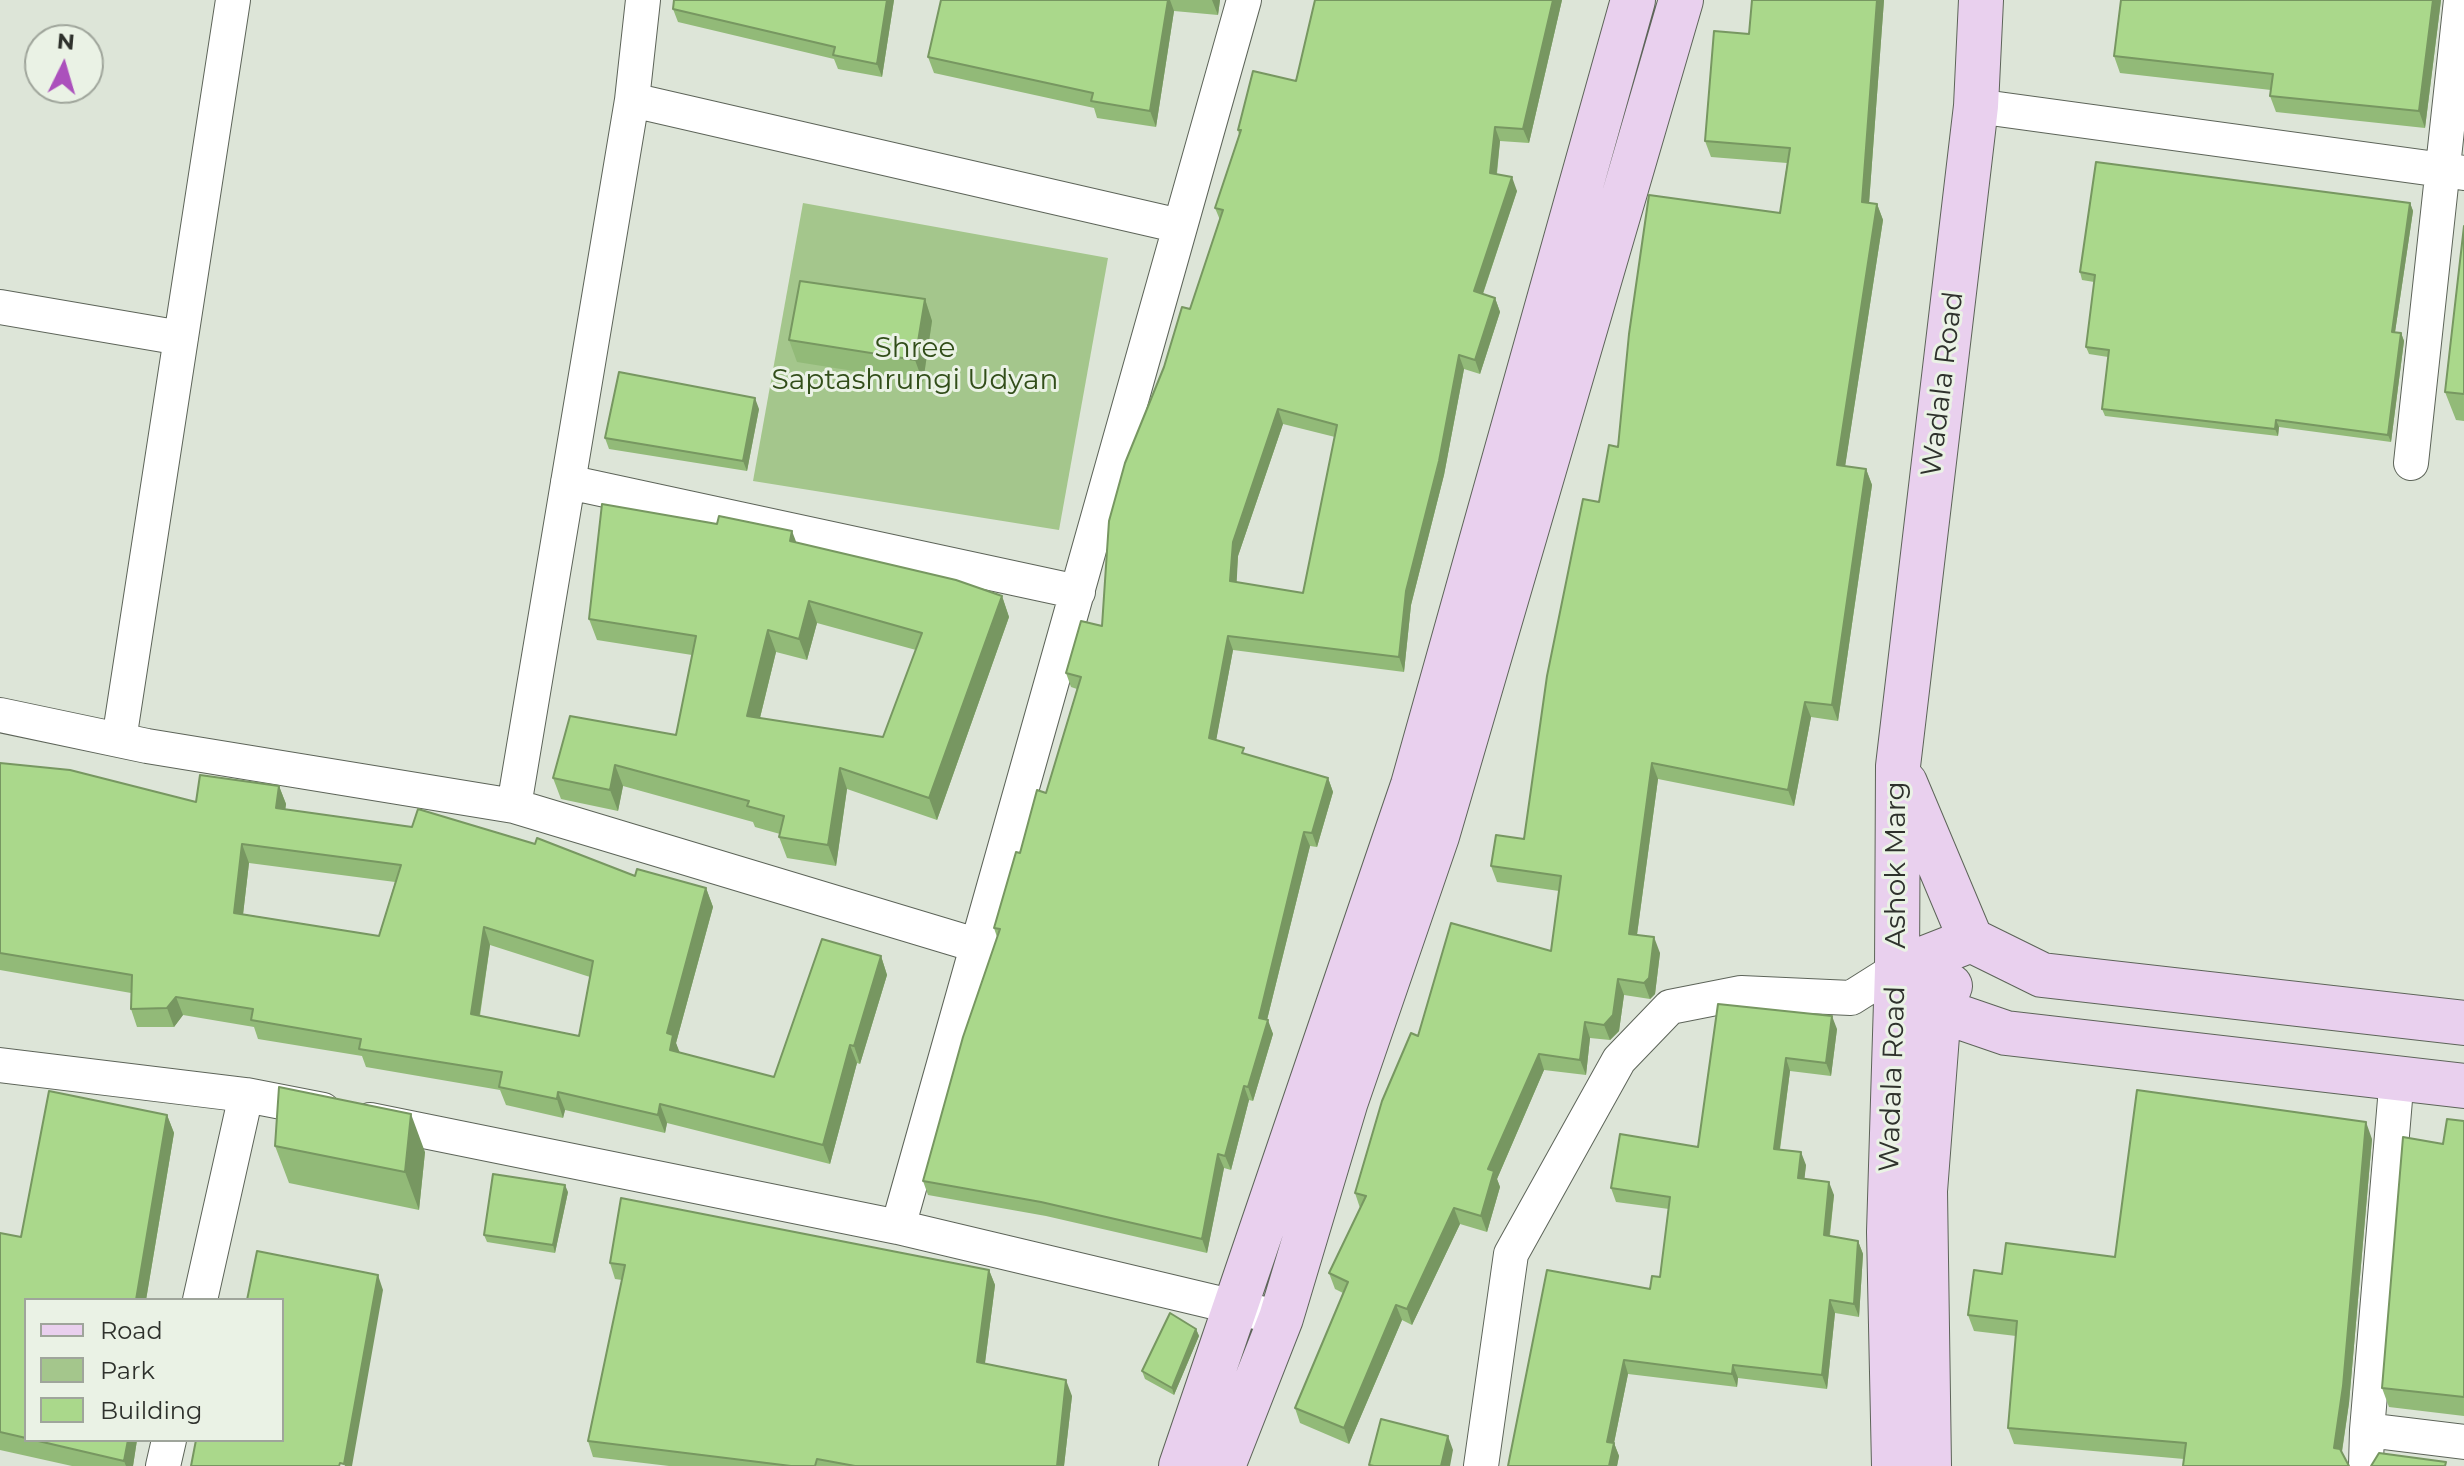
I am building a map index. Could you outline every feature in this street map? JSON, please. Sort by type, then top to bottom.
[{"type":"street","points":[[119,740],[233,0]]},
{"type":"street","points":[[514,806],[632,100],[643,0]]},
{"type":"street","points":[[898,1227],[1244,0]]},
{"type":"street","points":[[1181,1466],[1413,785],[1633,0]]},
{"type":"street","points":[[1223,1466],[1281,1318],[1346,1101],[1437,836],[1681,0]]},
{"type":"street","name":"Wadala Road","points":[[1898,766],[1976,106],[1981,0]]},
{"type":"street","points":[[2411,463],[2453,172],[2461,0]]},
{"type":"street","points":[[632,100],[1180,226]]},
{"type":"street","points":[[1976,106],[2453,172]]},
{"type":"street","points":[[1569,227],[1612,237]]},
{"type":"street","points":[[0,307],[181,338]]},
{"type":"street","points":[[568,482],[1078,592]]},
{"type":"street","points":[[0,715],[119,740],[514,806],[979,946]]},
{"type":"street","name":"Ashok Marg","points":[[1898,766],[1971,940]]},
{"type":"street","name":"Ashok Marg","points":[[1898,766],[1897,969],[1939,1010],[2006,1033],[2464,1086]]},
{"type":"street","points":[[1971,940],[2042,975],[2464,1023]]},
{"type":"street","name":"Wadala Road","points":[[1894,1466],[1889,1232],[1897,969],[1971,940]]},
{"type":"street","name":"Wadala Road","points":[[1929,1466],[1925,1191],[1939,1010],[1971,940]]},
{"type":"street","points":[[1481,1466],[1511,1254],[1619,1060],[1670,1007],[1741,993],[1851,998],[1897,969]]},
{"type":"street","points":[[0,1065],[246,1095],[898,1227],[1234,1304],[1281,1318]]},
{"type":"street","points":[[2366,1466],[2397,1076]]},
{"type":"street","points":[[200,1298],[246,1095]]},
{"type":"street","points":[[2367,1430],[2464,1442]]},
{"type":"street","points":[[163,1466],[169,1442]]},
{"type":"green space","name":"Shree Saptashrungi Udyan","points":[[803,203],[1108,258],[1059,530],[753,481]]},
{"type":"building","points":[[674,0],[887,0],[877,64],[833,55],[835,47],[673,9]]},
{"type":"building","points":[[941,0],[1168,0],[1150,111],[1091,101],[1093,93],[928,57]]},
{"type":"building","points":[[1315,0],[1553,0],[1523,129],[1495,127],[1490,173],[1512,177],[1474,291],[1495,298],[1475,360],[1459,355],[1439,461],[1406,591],[1399,657],[1228,636],[1209,738],[1244,748],[1242,753],[1328,778],[1312,833],[1304,832],[1259,1018],[1268,1020],[1248,1087],[1244,1086],[1225,1156],[1218,1154],[1202,1239],[1041,1202],[923,1181],[963,1037],[1000,929],[994,928],[1016,852],[1020,853],[1037,790],[1046,793],[1081,677],[1066,673],[1081,621],[1102,626],[1109,521],[1125,463],[1164,367],[1182,307],[1190,309],[1223,210],[1215,208],[1241,130],[1238,130],[1253,71],[1296,81]],"holes":[[[1278,409],[1337,425],[1303,593],[1230,581],[1233,542]]]},
{"type":"building","points":[[1752,0],[1877,0],[1862,202],[1877,204],[1837,465],[1866,469],[1832,705],[1805,702],[1788,790],[1652,763],[1629,934],[1654,937],[1649,978],[1644,983],[1618,979],[1613,1015],[1604,1025],[1585,1022],[1580,1060],[1539,1054],[1488,1169],[1494,1171],[1481,1216],[1454,1208],[1407,1309],[1396,1305],[1344,1428],[1295,1408],[1348,1282],[1329,1273],[1366,1196],[1355,1193],[1382,1101],[1411,1033],[1418,1036],[1451,923],[1551,951],[1561,876],[1491,866],[1496,835],[1524,839],[1547,676],[1583,499],[1599,502],[1609,445],[1618,447],[1629,334],[1649,195],[1780,213],[1790,148],[1705,141],[1714,31],[1749,34]]},
{"type":"building","points":[[2121,0],[2433,0],[2419,111],[2270,96],[2273,74],[2114,56]]},
{"type":"building","points":[[2096,162],[2410,203],[2392,332],[2401,333],[2388,435],[2276,420],[2275,429],[2102,409],[2109,350],[2086,347],[2095,275],[2080,272]]},
{"type":"building","points":[[2464,226],[2464,394],[2445,392]]},
{"type":"building","points":[[800,281],[925,299],[915,360],[789,340]]},
{"type":"building","points":[[619,372],[755,398],[743,461],[605,438]]},
{"type":"building","points":[[602,504],[717,524],[719,516],[792,531],[790,541],[956,580],[1002,596],[929,798],[840,768],[828,845],[779,837],[784,816],[747,806],[749,801],[615,765],[610,790],[553,778],[570,716],[676,735],[696,636],[589,619]],"holes":[[[809,601],[922,633],[883,737],[747,716],[768,630],[799,639]]]},
{"type":"building","points":[[0,763],[70,770],[196,802],[200,775],[279,786],[276,808],[412,827],[418,809],[535,844],[537,838],[635,876],[637,869],[706,888],[667,1033],[673,1035],[670,1050],[774,1077],[822,939],[881,956],[854,1046],[850,1045],[823,1145],[660,1104],[658,1115],[558,1092],[557,1099],[499,1087],[502,1072],[359,1049],[361,1039],[251,1020],[253,1009],[176,997],[167,1008],[131,1009],[132,975],[0,953]],"holes":[[[242,844],[401,865],[379,936],[234,913]],[[484,927],[593,961],[579,1036],[471,1014]]]},
{"type":"building","points":[[1718,1004],[1832,1016],[1826,1063],[1786,1058],[1774,1149],[1801,1152],[1798,1178],[1829,1182],[1824,1235],[1858,1241],[1854,1304],[1830,1300],[1822,1375],[1733,1365],[1732,1374],[1624,1360],[1607,1442],[1614,1443],[1609,1466],[1508,1466],[1547,1270],[1650,1289],[1652,1276],[1660,1277],[1670,1197],[1611,1188],[1620,1134],[1698,1147]]},
{"type":"building","points":[[279,1087],[411,1114],[405,1172],[275,1146]]},
{"type":"building","points":[[2137,1090],[2366,1122],[2343,1386],[2334,1448],[2340,1449],[2349,1466],[2183,1466],[2186,1443],[2008,1428],[2017,1321],[1968,1315],[1974,1270],[2002,1274],[2006,1243],[2115,1257]]},
{"type":"building","points":[[49,1091],[167,1115],[136,1298],[24,1298],[24,1438],[0,1432],[0,1233],[21,1237]]},
{"type":"building","points":[[2447,1119],[2464,1121],[2464,1397],[2382,1388],[2403,1137],[2443,1144]]},
{"type":"building","points":[[493,1174],[565,1185],[553,1245],[484,1235]]},
{"type":"building","points":[[621,1198],[989,1270],[977,1362],[1066,1380],[1057,1466],[855,1466],[817,1459],[815,1466],[791,1466],[588,1441],[625,1265],[610,1263]]},
{"type":"building","points":[[257,1251],[378,1275],[344,1464],[191,1466],[196,1442],[284,1442],[284,1298],[247,1298]]},
{"type":"building","points":[[1170,1313],[1196,1329],[1172,1388],[1142,1371]]},
{"type":"building","points":[[1381,1419],[1448,1436],[1441,1466],[1369,1465]]},
{"type":"building","points":[[43,1442],[128,1442],[124,1461]]},
{"type":"building","points":[[2379,1453],[2446,1462],[2445,1466],[2371,1466]]}]
